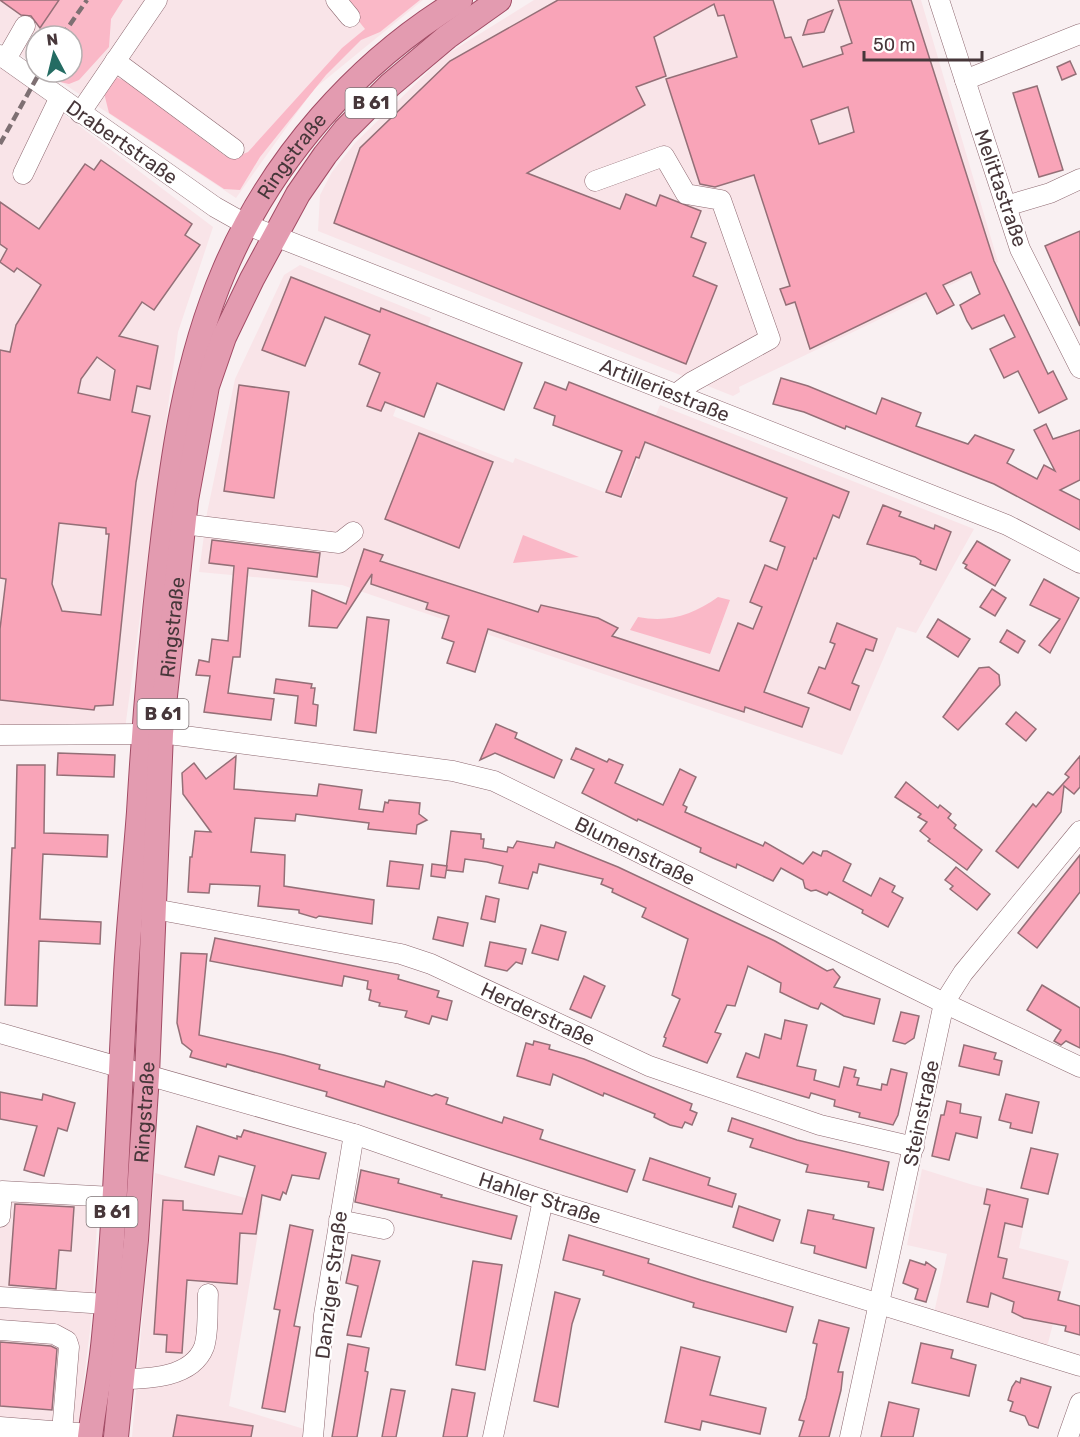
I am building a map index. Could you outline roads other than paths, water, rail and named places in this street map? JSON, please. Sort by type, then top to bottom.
[{"type":"main road","name":"Ringstraße","points":[[90,1436],[102,1357],[121,1067],[152,733],[166,511],[188,380],[215,293],[247,225],[285,164],[349,87],[397,45],[460,0]]},
{"type":"main road","name":"Ringstraße","points":[[116,1437],[120,1379],[132,1281],[147,1075],[154,909],[152,733],[196,439],[210,376],[224,337],[274,237],[311,174],[345,130],[415,64],[500,0]]},
{"type":"street","points":[[80,113],[157,0]]},
{"type":"street","points":[[336,0],[350,16]]},
{"type":"street","name":"Melittastraße","points":[[939,0],[1020,249],[1080,368]]},
{"type":"street","points":[[3,57],[24,27]]},
{"type":"street","points":[[965,80],[1080,34]]},
{"type":"street","name":"Drabertstraße","points":[[3,57],[59,99],[215,207],[247,225]]},
{"type":"street","points":[[115,61],[234,148]]},
{"type":"street","points":[[23,174],[59,99]]},
{"type":"street","points":[[595,181],[664,156],[686,194],[722,200],[770,339],[692,382],[676,394]]},
{"type":"street","points":[[1006,206],[1050,193],[1080,179]]},
{"type":"street","name":"Artilleriestraße","points":[[247,225],[1006,525],[1080,563]]},
{"type":"street","points":[[183,524],[339,543],[353,531]]},
{"type":"street","name":"Blumenstraße","points":[[0,735],[152,733],[453,771],[494,781],[944,1003],[1080,1067]]},
{"type":"street","name":"Steinstraße","points":[[850,1437],[944,1003],[963,973],[1080,831]]},
{"type":"street","name":"Herderstraße","points":[[154,909],[400,954],[431,964],[649,1066],[820,1125],[914,1147]]},
{"type":"street","name":"Hahler Straße","points":[[0,1033],[354,1134],[543,1200],[1080,1366]]},
{"type":"street","name":"Danziger Straße","points":[[313,1437],[324,1315],[354,1134]]},
{"type":"street","points":[[0,1217],[2,1191],[113,1197]]},
{"type":"street","points":[[493,1437],[543,1200]]},
{"type":"street","points":[[339,1220],[384,1229]]},
{"type":"street","points":[[120,1379],[146,1379],[163,1375],[183,1369],[196,1360],[204,1345],[208,1294]]},
{"type":"street","points":[[0,1296],[106,1304]]},
{"type":"street","points":[[0,1330],[54,1334],[66,1341],[69,1347],[62,1432]]},
{"type":"street","points":[[1068,1437],[1080,1403]]},
{"type":"street","points":[[0,1427],[23,1433],[62,1432],[90,1436]]},
{"type":"railway","points":[[70,24],[87,0]]},
{"type":"railway","points":[[0,144],[33,84]]}]
